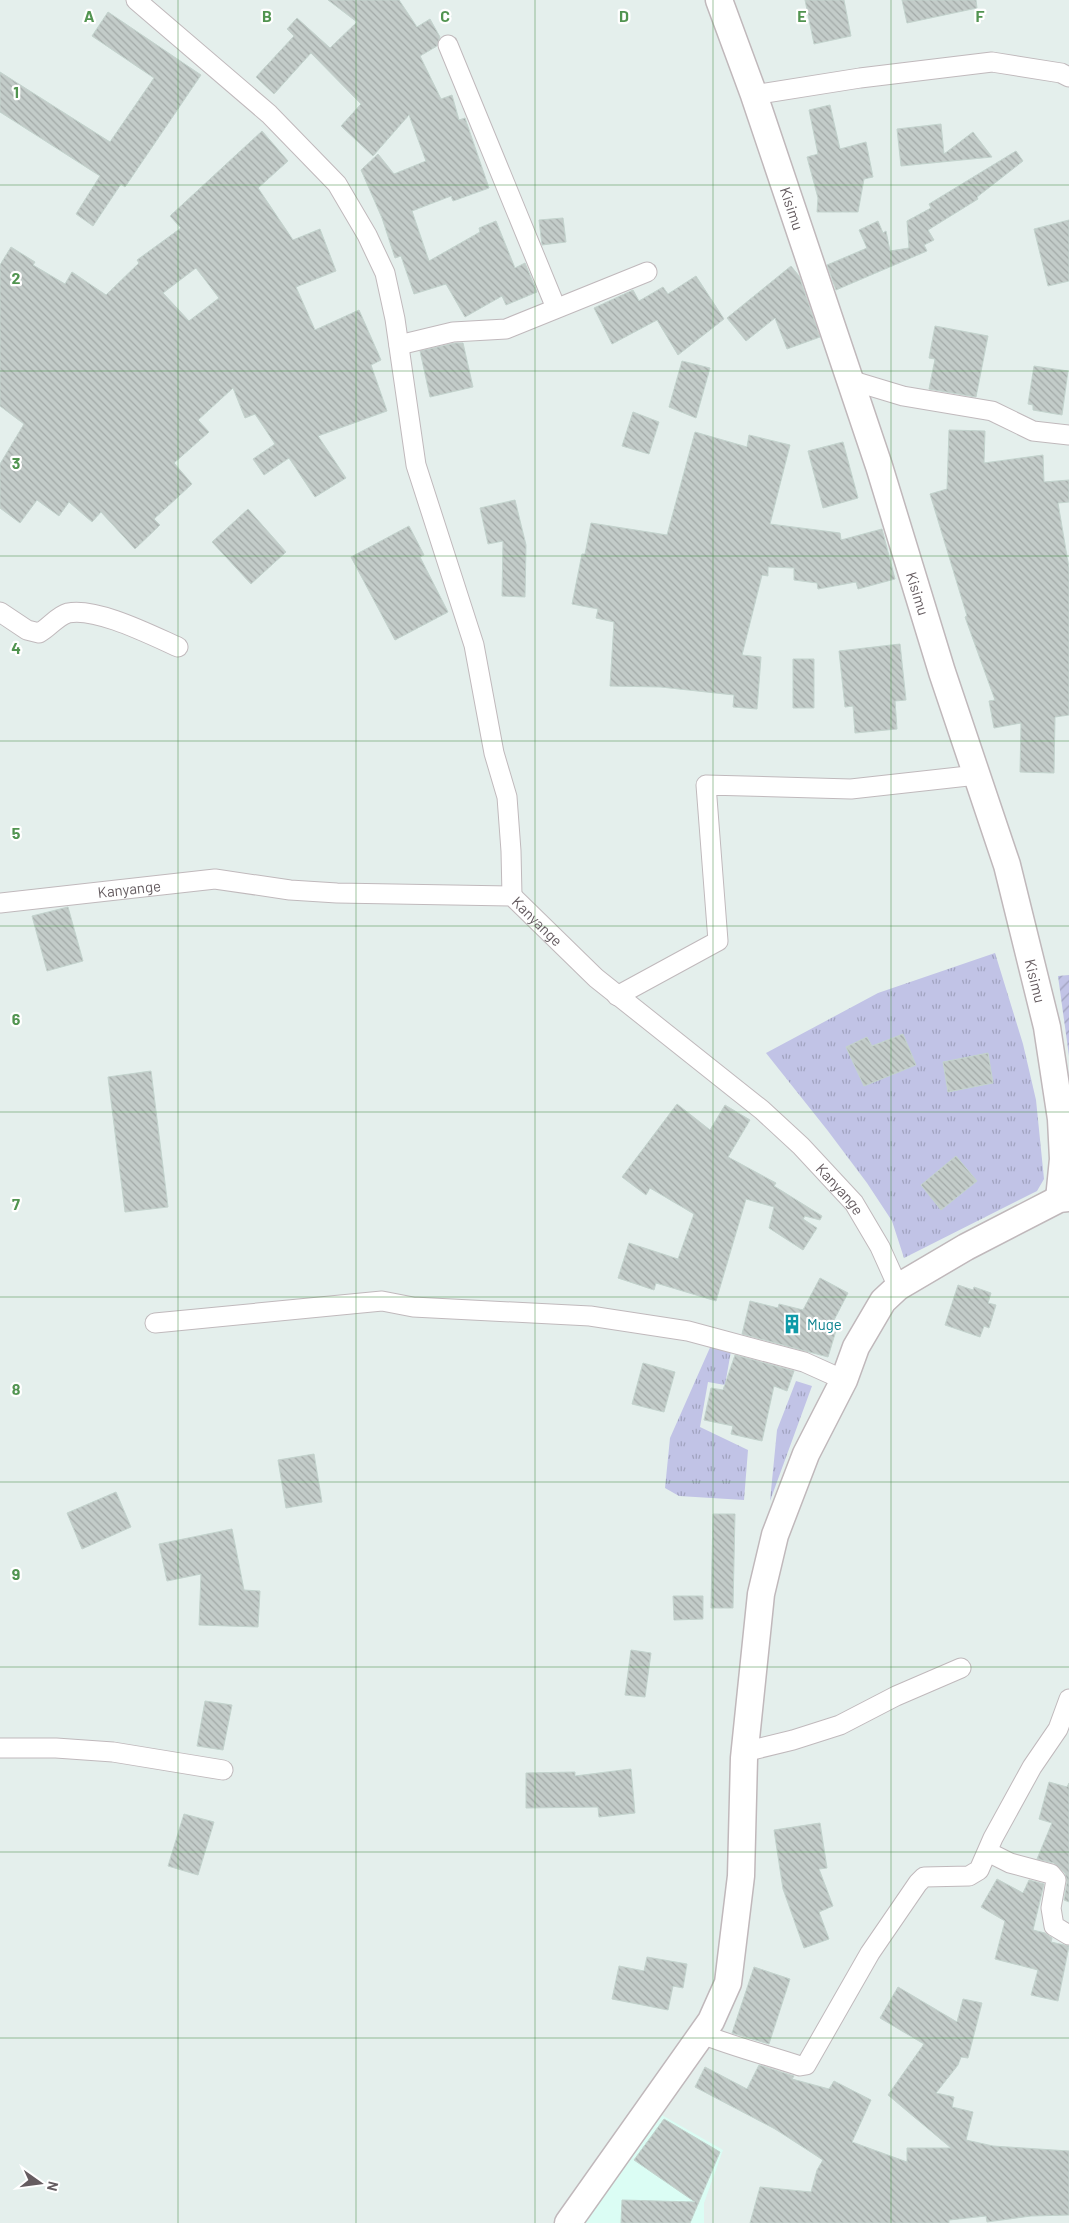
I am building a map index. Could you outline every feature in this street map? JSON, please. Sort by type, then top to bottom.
[{"type":"street","points":[[136,0],[270,114],[337,184],[367,235],[385,273],[399,345],[416,465],[474,645],[494,753],[506,797],[511,851],[512,896]]},
{"type":"street","name":"Kisimu","points":[[719,0],[754,95],[879,466],[942,672],[1007,865],[1047,1027],[1061,1119],[1064,1199]]},
{"type":"street","points":[[448,45],[556,308]]},
{"type":"street","points":[[754,95],[869,77],[992,62],[1061,72],[1069,77]]},
{"type":"street","points":[[399,345],[453,332],[506,329],[647,272]]},
{"type":"street","points":[[850,380],[903,396],[992,411],[1033,431],[1069,435]]},
{"type":"street","points":[[0,612],[27,630],[39,633],[49,629],[57,619],[67,613],[100,615],[178,647]]},
{"type":"street","points":[[617,996],[718,941],[706,785],[852,789],[977,775]]},
{"type":"street","name":"Kanyange","points":[[0,903],[215,879],[290,890],[337,893],[512,896],[547,932],[617,996],[762,1110],[801,1146],[854,1203],[880,1247],[898,1287]]},
{"type":"street","points":[[568,2223],[702,2034],[711,2020],[728,1983],[741,1876],[744,1752],[761,1594],[775,1534],[806,1454],[844,1380],[856,1347],[870,1320],[883,1301],[898,1287],[966,1247],[1064,1199]]},
{"type":"street","points":[[154,1323],[382,1302],[413,1307],[590,1316],[688,1331],[804,1362],[844,1380]]},
{"type":"street","points":[[744,1752],[794,1740],[840,1725],[896,1696],[961,1668]]},
{"type":"street","points":[[702,2034],[800,2066],[806,2065],[870,1953],[918,1883],[924,1877],[969,1876],[980,1870],[993,1838],[1032,1767],[1058,1729],[1069,1699]]},
{"type":"street","points":[[0,1748],[56,1748],[113,1752],[223,1770]]},
{"type":"street","points":[[988,1852],[1010,1863],[1051,1874],[1056,1880],[1051,1908],[1054,1926],[1069,1935]]},
{"type":"shaded area","points":[[660,2114],[723,2150],[704,2203],[704,2223],[581,2223]]},
{"type":"green space","points":[[995,953],[1023,1044],[1036,1100],[1044,1179],[1037,1191],[904,1258],[892,1221],[867,1183],[766,1053],[878,993]]},
{"type":"green space","points":[[1069,975],[1069,1056],[1058,976]]},
{"type":"green space","points":[[712,1343],[731,1351],[725,1385],[708,1382],[700,1427],[748,1450],[744,1500],[679,1496],[665,1488],[670,1438]]},
{"type":"green space","points":[[796,1381],[812,1386],[770,1501],[777,1430]]},
{"type":"building","points":[[328,0],[399,0],[417,27],[430,19],[440,37],[437,46],[420,56],[441,99],[452,95],[459,120],[465,118],[489,188],[453,201],[451,196],[412,211],[429,261],[480,232],[479,228],[496,221],[515,268],[525,263],[537,292],[506,305],[502,296],[465,317],[446,284],[414,294],[401,256],[395,258],[382,218],[361,170],[378,154],[394,174],[426,161],[409,115],[373,156],[341,126],[361,104],[311,53],[274,94],[256,77],[294,36],[287,29],[297,18],[330,48],[357,22]]},
{"type":"building","points":[[805,0],[844,0],[851,36],[814,44]]},
{"type":"building","points":[[902,0],[976,0],[977,8],[907,23]]},
{"type":"building","points":[[108,12],[201,75],[125,187],[121,184],[93,226],[76,214],[100,176],[0,112],[0,72],[110,142],[154,78],[92,36]]},
{"type":"building","points":[[830,105],[840,149],[866,142],[873,177],[864,179],[858,212],[817,212],[818,198],[807,157],[818,154],[809,110]]},
{"type":"building","points":[[941,124],[944,154],[973,132],[992,157],[901,166],[897,129]]},
{"type":"building","points":[[262,131],[288,161],[258,188],[293,240],[320,229],[336,271],[296,287],[315,330],[359,310],[381,360],[371,365],[387,411],[318,436],[346,478],[315,497],[289,458],[264,475],[253,459],[275,444],[255,414],[245,418],[233,388],[198,420],[209,432],[174,463],[192,484],[154,519],[160,525],[135,549],[101,512],[92,522],[69,502],[59,516],[37,500],[20,523],[0,508],[0,464],[24,424],[0,406],[0,265],[11,247],[35,262],[33,265],[65,284],[72,272],[106,295],[139,263],[137,260],[181,228],[170,216]],"holes":[[[196,268],[219,298],[189,321],[163,293]]]},
{"type":"building","points":[[1016,151],[1023,161],[977,197],[978,199],[928,230],[934,240],[924,245],[927,251],[836,290],[827,265],[867,248],[859,230],[878,221],[883,233],[886,231],[890,251],[909,248],[907,221],[931,208],[929,204]]},
{"type":"building","points":[[563,218],[566,242],[542,245],[539,220]]},
{"type":"building","points":[[1069,220],[1069,281],[1048,286],[1034,229]]},
{"type":"building","points":[[791,266],[799,276],[820,337],[787,349],[775,318],[746,341],[727,318]]},
{"type":"building","points":[[696,276],[724,319],[678,355],[657,320],[612,344],[594,308],[633,290],[639,301],[663,287],[668,294]]},
{"type":"building","points":[[935,326],[988,336],[976,397],[929,389],[935,359],[929,358]]},
{"type":"building","points":[[463,343],[473,387],[430,397],[420,351]]},
{"type":"building","points":[[682,361],[710,368],[696,418],[669,407]]},
{"type":"building","points":[[1034,366],[1068,371],[1062,415],[1033,410],[1033,405],[1028,404]]},
{"type":"building","points":[[633,412],[659,422],[649,454],[622,446]]},
{"type":"building","points":[[949,430],[985,431],[984,463],[1043,455],[1044,482],[1069,480],[1069,502],[1058,503],[1069,568],[1069,715],[1055,717],[1054,773],[1020,772],[1021,723],[994,728],[989,701],[995,700],[965,617],[967,616],[930,494],[947,489]]},
{"type":"building","points":[[695,432],[747,447],[749,435],[790,445],[770,524],[840,533],[841,540],[882,529],[895,579],[858,589],[856,582],[818,589],[817,583],[794,580],[794,568],[768,567],[768,576],[762,575],[742,655],[761,657],[757,709],[733,707],[734,695],[661,687],[610,686],[614,622],[596,618],[598,609],[572,604],[582,554],[585,554],[591,523],[667,535]]},
{"type":"building","points":[[843,442],[858,498],[823,508],[808,451]]},
{"type":"building","points":[[515,500],[526,545],[525,597],[502,596],[503,541],[488,544],[480,508]]},
{"type":"building","points":[[248,509],[286,552],[251,584],[212,542]]},
{"type":"building","points":[[409,526],[424,555],[420,557],[448,612],[395,640],[351,557]]},
{"type":"building","points":[[900,644],[906,700],[895,701],[897,729],[855,733],[853,706],[845,707],[839,651]]},
{"type":"building","points":[[793,659],[814,659],[814,708],[793,708]]},
{"type":"building","points":[[68,907],[83,961],[47,971],[32,916]]},
{"type":"building","points":[[903,1034],[916,1065],[864,1086],[846,1047],[867,1037],[872,1046]]},
{"type":"building","points":[[988,1053],[993,1083],[948,1092],[943,1062]]},
{"type":"building","points":[[151,1071],[168,1207],[125,1212],[108,1077]]},
{"type":"building","points":[[677,1104],[710,1130],[725,1105],[750,1120],[728,1157],[776,1183],[774,1186],[822,1216],[820,1220],[805,1216],[803,1219],[817,1228],[803,1250],[769,1228],[774,1207],[746,1199],[716,1301],[656,1283],[654,1290],[618,1278],[629,1243],[678,1259],[694,1214],[650,1188],[646,1195],[622,1177]]},
{"type":"building","points":[[956,1156],[977,1181],[941,1210],[921,1185]]},
{"type":"building","points":[[820,1278],[848,1293],[833,1322],[838,1324],[828,1357],[742,1334],[750,1301],[778,1308],[779,1304],[803,1310]]},
{"type":"building","points":[[958,1285],[973,1290],[974,1287],[991,1293],[988,1303],[996,1305],[989,1328],[984,1326],[980,1337],[945,1325]]},
{"type":"building","points":[[735,1355],[794,1371],[787,1391],[774,1386],[762,1441],[731,1434],[733,1426],[704,1420],[711,1388],[723,1390]]},
{"type":"building","points":[[643,1363],[675,1372],[664,1412],[632,1404]]},
{"type":"building","points":[[314,1454],[322,1502],[286,1508],[278,1460]]},
{"type":"building","points":[[116,1492],[131,1527],[82,1549],[67,1513]]},
{"type":"building","points":[[713,1514],[735,1514],[733,1608],[711,1608]]},
{"type":"building","points":[[232,1529],[244,1590],[260,1591],[258,1627],[199,1625],[201,1574],[167,1581],[159,1544]]},
{"type":"building","points":[[673,1596],[703,1596],[703,1619],[674,1620]]},
{"type":"building","points":[[631,1650],[651,1653],[645,1697],[625,1695]]},
{"type":"building","points":[[205,1701],[232,1705],[223,1750],[197,1746]]},
{"type":"building","points":[[631,1769],[635,1813],[599,1817],[598,1807],[526,1808],[526,1773],[575,1772],[575,1776]]},
{"type":"building","points":[[1049,1782],[1067,1787],[1069,1783],[1069,1902],[1064,1900],[1067,1882],[1065,1873],[1054,1863],[1037,1859],[1052,1823],[1039,1819]]},
{"type":"building","points":[[184,1814],[214,1822],[198,1875],[168,1866]]},
{"type":"building","points":[[820,1823],[827,1868],[819,1869],[833,1906],[819,1912],[829,1939],[804,1948],[783,1889],[774,1830]]},
{"type":"building","points":[[997,1879],[1023,1893],[1029,1880],[1044,1884],[1033,1930],[1045,1933],[1052,1938],[1051,1942],[1069,1946],[1058,2001],[1031,1995],[1038,1970],[995,1959],[1005,1921],[981,1907]]},
{"type":"building","points":[[647,1957],[687,1964],[683,1988],[673,1986],[668,2010],[612,1999],[619,1966],[644,1971]]},
{"type":"building","points":[[754,1967],[790,1979],[769,2044],[732,2033]]},
{"type":"building","points":[[898,1987],[957,2022],[963,1999],[982,2003],[968,2058],[961,2057],[958,2065],[936,2093],[954,2097],[952,2107],[973,2112],[966,2140],[993,2146],[1069,2151],[1069,2215],[1031,2216],[987,2222],[986,2216],[949,2220],[949,2223],[750,2223],[760,2187],[811,2192],[817,2170],[823,2160],[775,2129],[695,2087],[705,2067],[747,2089],[759,2065],[794,2076],[792,2079],[829,2089],[834,2081],[871,2100],[852,2142],[907,2162],[907,2148],[951,2148],[888,2095],[924,2044],[880,2018]]},
{"type":"building","points":[[664,2119],[720,2152],[690,2223],[621,2223],[622,2200],[695,2202],[634,2160]]},
{"type":"place","name":"Muge","points":[[792,1324]]}]
